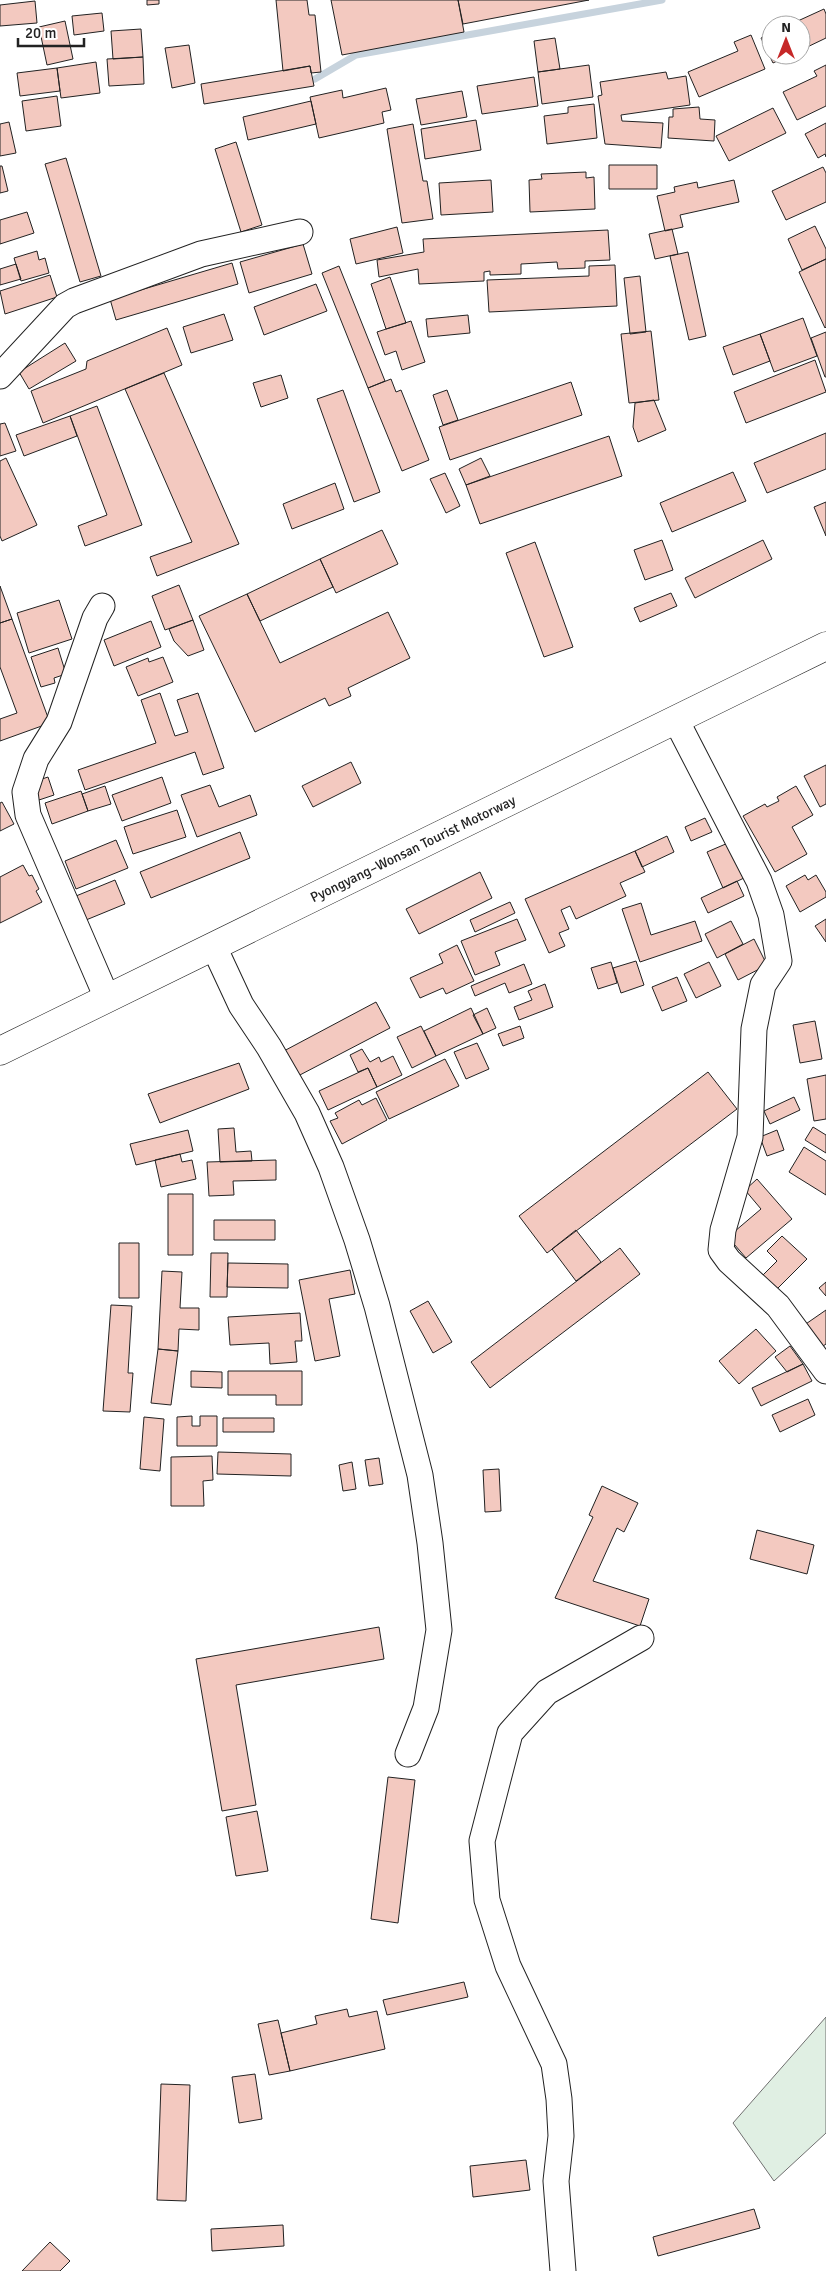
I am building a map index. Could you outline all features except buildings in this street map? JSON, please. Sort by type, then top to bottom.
[{"type":"highway","name":"Pyongyang–Wonsan Tourist Motorway","points":[[0,1051],[826,646]]},
{"type":"street","points":[[0,376],[65,306],[74,301],[200,254],[300,232]]},
{"type":"street","points":[[102,606],[95,618],[59,722],[36,759],[24,792],[28,815],[107,998]]},
{"type":"street","points":[[676,720],[759,880],[771,914],[779,961],[763,985],[754,1029],[750,1137],[723,1230],[721,1250],[729,1261],[778,1306],[826,1372]]},
{"type":"street","points":[[214,947],[241,1005],[269,1047],[307,1113],[331,1167],[357,1240],[377,1306],[420,1475],[430,1543],[439,1630],[426,1708],[408,1754]]},
{"type":"street","points":[[563,2271],[556,2182],[561,2136],[560,2100],[554,2064],[508,1966],[487,1900],[482,1841],[510,1733],[547,1692],[641,1638]]},
{"type":"green space","points":[[826,2017],[826,2133],[774,2181],[733,2123]]},
{"type":"waterway","points":[[315,79],[356,55],[662,0]]}]
